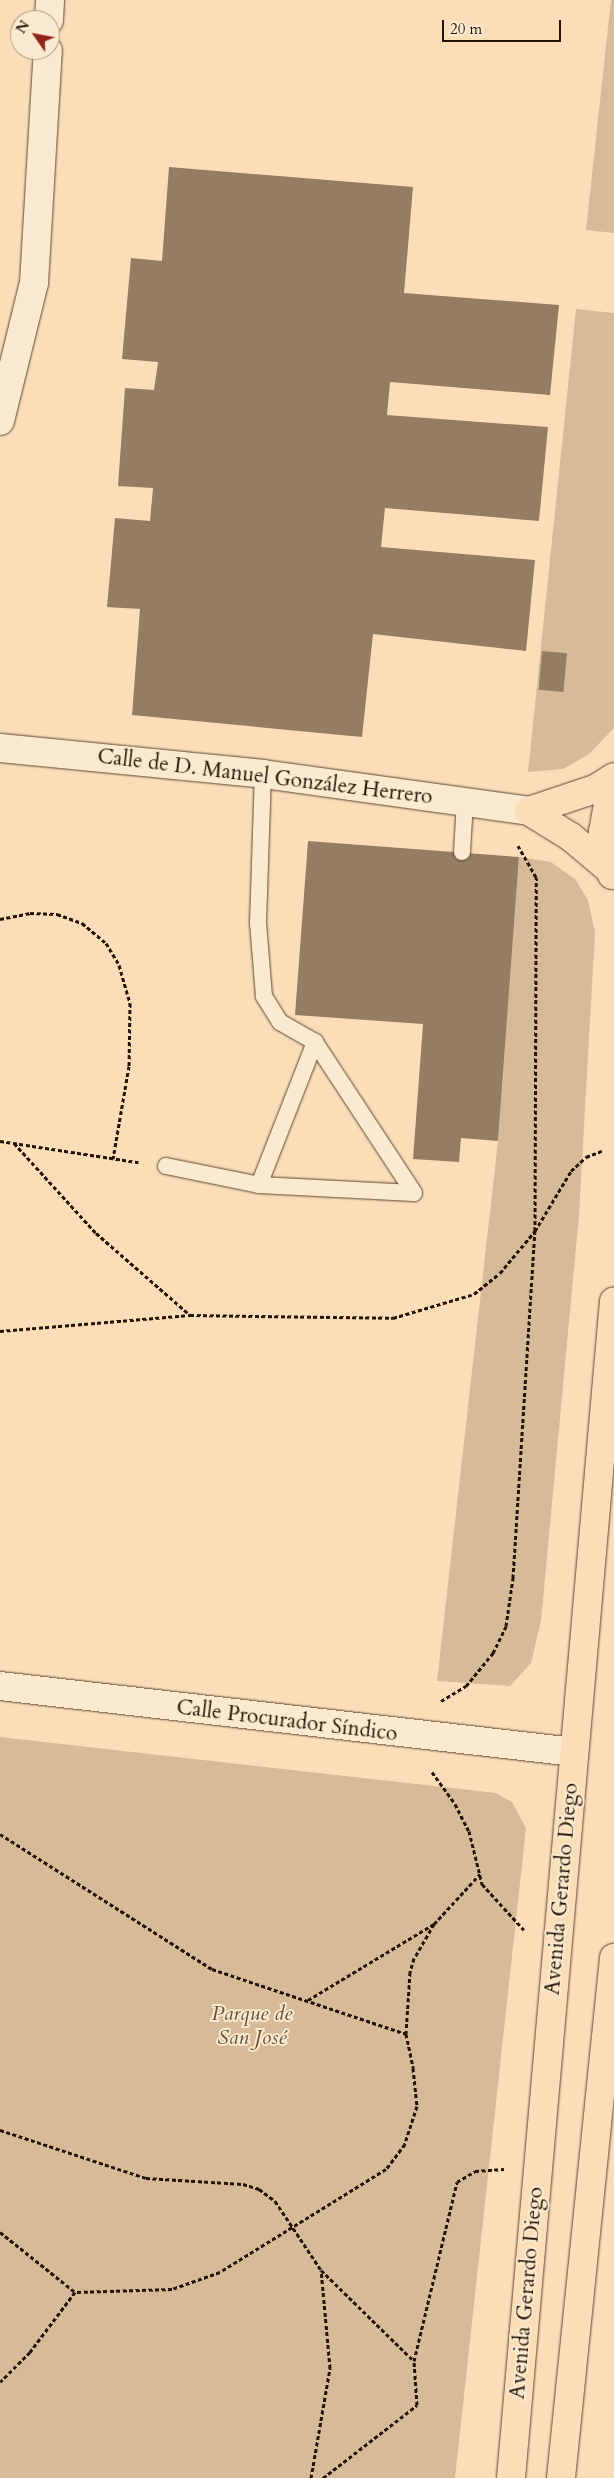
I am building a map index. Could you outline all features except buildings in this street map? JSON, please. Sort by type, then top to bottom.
[{"type":"main road","points":[[529,811],[595,789],[614,777]]},
{"type":"main road","points":[[612,874],[603,832],[604,819],[614,790]]},
{"type":"main road","points":[[529,811],[571,837],[612,874]]},
{"type":"main road","name":"Avenida Gerardo Diego","points":[[511,2478],[614,1301]]},
{"type":"main road","points":[[561,2478],[614,1958]]},
{"type":"street","points":[[0,421],[34,283],[47,60]]},
{"type":"street","name":"Calle de D. Manuel González Herrero","points":[[0,748],[263,774],[464,800],[529,811]]},
{"type":"street","name":"Calle Procurador Síndico","points":[[0,1686],[574,1752]]},
{"type":"lane","points":[[166,1166],[259,1185],[414,1194],[315,1042],[276,1017],[264,996],[260,978],[258,885],[263,774]]},
{"type":"lane","points":[[462,852],[464,800]]},
{"type":"lane","points":[[259,1185],[315,1042]]},
{"type":"path","points":[[439,1702],[466,1686],[494,1653],[506,1626],[514,1568],[535,1231],[536,877],[515,841]]},
{"type":"path","points":[[0,919],[30,913],[57,914],[82,923],[106,943],[120,965],[130,1003],[129,1066],[113,1159]]},
{"type":"path","points":[[0,1141],[166,1166]]},
{"type":"path","points":[[14,1143],[96,1233],[190,1315]]},
{"type":"path","points":[[0,1331],[190,1315],[393,1318],[412,1314],[474,1294],[500,1273],[535,1231],[571,1171],[586,1157],[602,1151]]},
{"type":"path","points":[[431,1769],[462,1818],[482,1884],[529,1935]]},
{"type":"path","points":[[0,1834],[212,1969],[406,2034]]},
{"type":"path","points":[[0,2232],[75,2292],[172,2289],[220,2272],[386,2168],[405,2144],[417,2106],[406,2034],[410,1972],[414,1958],[434,1924],[480,1874]]},
{"type":"path","points":[[307,2000],[434,1924]]},
{"type":"path","points":[[0,2130],[146,2178],[243,2184],[259,2189],[275,2200],[321,2270],[414,2361]]},
{"type":"path","points":[[323,2478],[418,2405],[414,2361],[456,2182],[475,2171],[510,2169]]},
{"type":"path","points":[[311,2478],[330,2368],[321,2270]]},
{"type":"path","points":[[0,2382],[30,2352],[75,2292]]},
{"type":"green space","points":[[611,0],[614,0],[614,233],[586,230]]},
{"type":"green space","points":[[576,309],[614,313],[614,728],[589,754],[563,769],[528,772]]},
{"type":"green space","points":[[519,857],[551,862],[575,879],[588,900],[595,932],[579,1215],[541,1621],[531,1663],[510,1686],[437,1681],[498,1141]]},
{"type":"green space","name":"Parque de San José","points":[[0,1737],[496,1793],[512,1802],[526,1828],[455,2478],[0,2478]]}]
